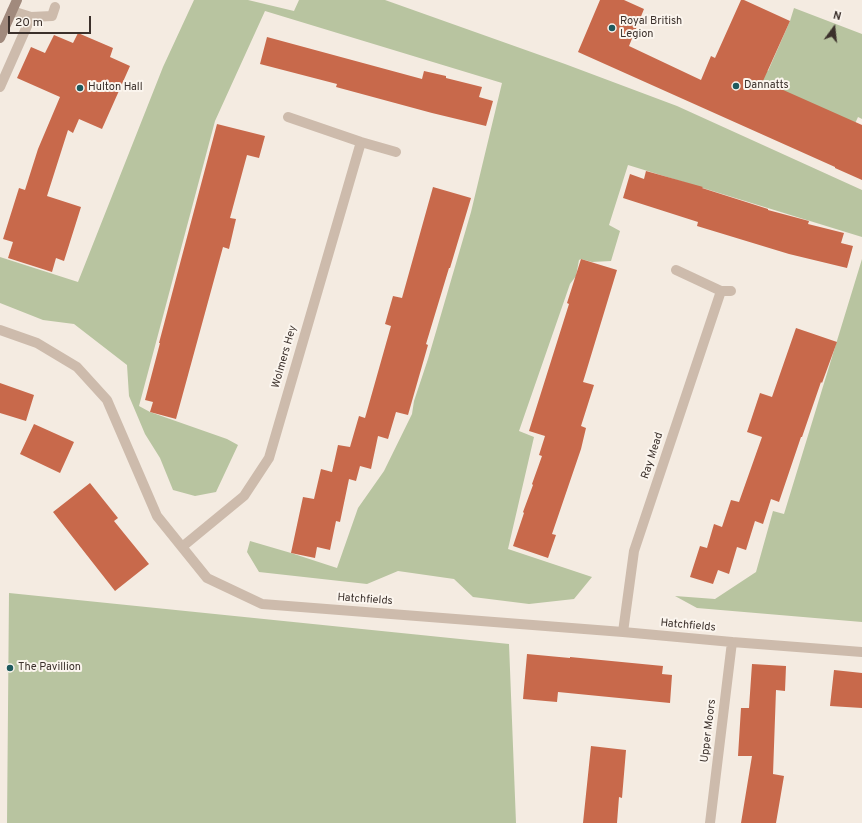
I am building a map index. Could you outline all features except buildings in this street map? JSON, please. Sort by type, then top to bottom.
[{"type":"street","points":[[0,38],[17,0]]},
{"type":"street","points":[[12,11],[31,17],[52,16],[55,7]]},
{"type":"street","points":[[0,87],[31,17]]},
{"type":"street","points":[[288,117],[361,142],[396,152]]},
{"type":"street","name":"Wolmers Hey","points":[[182,547],[244,496],[269,458],[361,142]]},
{"type":"street","name":"Ray Mead","points":[[623,632],[634,551],[726,291],[676,270]]},
{"type":"street","name":"Hatchfields","points":[[0,330],[37,343],[77,367],[107,400],[157,516],[207,578],[262,604],[862,652]]},
{"type":"street","name":"Upper Moors","points":[[710,823],[732,642]]},
{"type":"green space","points":[[194,0],[248,0],[294,11],[299,0],[385,0],[565,64],[677,106],[862,190],[862,237],[628,165],[609,225],[620,231],[611,261],[592,262],[581,259],[579,260],[576,276],[570,284],[519,431],[534,437],[508,549],[592,577],[574,599],[529,604],[473,597],[454,579],[398,571],[367,584],[259,572],[247,552],[250,541],[337,568],[358,508],[384,471],[412,414],[414,401],[428,359],[471,212],[502,83],[265,11],[215,121],[139,406],[150,412],[227,439],[238,445],[216,492],[195,496],[173,490],[160,458],[145,434],[129,396],[127,365],[74,324],[43,320],[0,303],[0,257],[78,282],[163,67]]},
{"type":"green space","points":[[794,8],[862,34],[862,119],[858,117],[847,141],[739,71],[768,71],[790,21]]},
{"type":"green space","points":[[862,259],[862,622],[697,608],[675,596],[715,599],[756,572],[773,511],[784,514]]},
{"type":"green space","points":[[9,593],[509,644],[516,823],[7,823]]},
{"type":"place","name":"Royal British Legion","points":[[612,28]]},
{"type":"place","name":"Dannatts","points":[[736,86]]},
{"type":"place","name":"Hulton Hall","points":[[80,88]]},
{"type":"place","name":"The Pavillion","points":[[10,668]]}]
